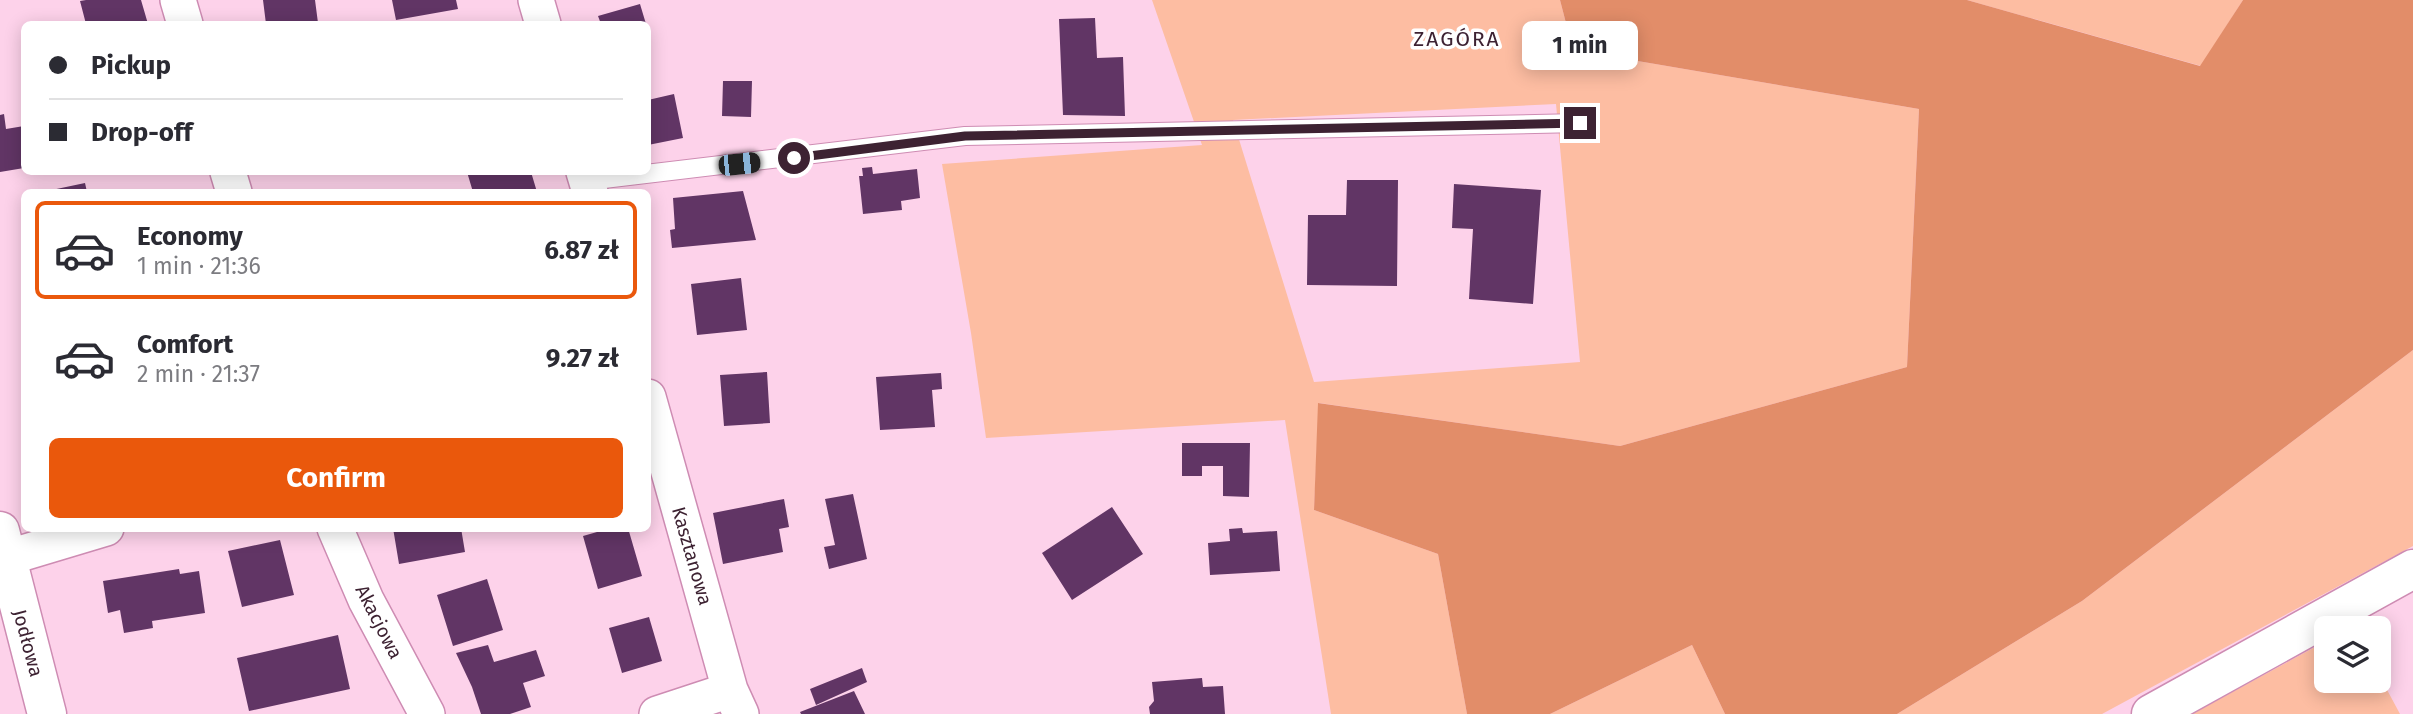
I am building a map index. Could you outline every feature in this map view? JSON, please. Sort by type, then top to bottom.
[{"type":"street","points":[[178,0],[184,21]]},
{"type":"street","points":[[537,0],[542,21]]},
{"type":"street","name":"Kasztanowa","points":[[651,408],[735,702]]},
{"type":"street","points":[[3,545],[82,532]]},
{"type":"street","name":"Akacjowa","points":[[337,532],[366,600],[427,714]]},
{"type":"street","name":"Jodłowa","points":[[3,545],[47,714]]},
{"type":"street","points":[[2151,714],[2413,569]]},
{"type":"street","points":[[657,714],[735,702]]},
{"type":"lane","points":[[651,174],[965,136],[1580,123]]},
{"type":"lane","points":[[587,182],[645,175]]},
{"type":"shaded area","points":[[1152,0],[1560,0],[1573,50],[1919,109],[1907,367],[1620,446],[1319,403],[1314,510],[1438,554],[1467,714],[1331,714],[1285,420],[986,438],[942,164],[1202,145]],"holes":[[[1556,104],[1580,362],[1314,382],[1233,120]]]},
{"type":"shaded area","points":[[1560,0],[1967,0],[2200,66],[2243,0],[2413,0],[2413,350],[2082,601],[1897,714],[1725,714],[1692,645],[1550,714],[1467,714],[1438,554],[1314,510],[1318,403],[1620,446],[1907,367],[1919,109],[1573,50]]},
{"type":"shaded area","points":[[1967,0],[2243,0],[2201,66]]},
{"type":"shaded area","points":[[2413,350],[2413,546],[2102,714],[1897,714],[2082,601]]},
{"type":"shaded area","points":[[1692,645],[1725,714],[1550,714]]},
{"type":"shaded area","points":[[2314,648],[2314,693],[2389,693],[2400,714],[2192,714]]},
{"type":"building","points":[[141,0],[147,21],[85,21],[80,1]]},
{"type":"building","points":[[263,0],[315,0],[318,21],[266,21]]},
{"type":"building","points":[[392,0],[456,0],[458,9],[396,20]]},
{"type":"building","points":[[640,4],[645,21],[600,21],[598,16]]},
{"type":"building","points":[[1095,18],[1097,58],[1123,57],[1125,116],[1063,115],[1059,19]]},
{"type":"building","points":[[723,81],[752,81],[751,117],[722,116]]},
{"type":"building","points":[[674,94],[683,138],[651,144],[651,99]]},
{"type":"building","points":[[4,114],[6,129],[21,126],[21,168],[0,172],[0,115]]},
{"type":"building","points":[[872,167],[873,174],[917,169],[920,198],[901,201],[902,210],[863,214],[859,176],[863,176],[862,168]]},
{"type":"building","points":[[468,175],[532,175],[536,189],[472,189]]},
{"type":"building","points":[[1347,180],[1398,180],[1397,286],[1307,285],[1308,215],[1346,215]]},
{"type":"building","points":[[85,183],[86,189],[56,189]]},
{"type":"building","points":[[1454,184],[1541,190],[1533,304],[1469,299],[1473,229],[1452,228]]},
{"type":"building","points":[[743,191],[756,240],[672,248],[670,230],[675,229],[673,198]]},
{"type":"building","points":[[741,278],[747,330],[697,335],[691,284]]},
{"type":"building","points":[[767,372],[770,423],[724,426],[720,375]]},
{"type":"building","points":[[941,373],[942,389],[932,390],[935,427],[880,430],[876,377]]},
{"type":"building","points":[[1182,443],[1250,443],[1249,497],[1223,496],[1223,466],[1202,466],[1202,476],[1182,476]]},
{"type":"building","points":[[853,494],[867,559],[829,569],[824,547],[835,545],[825,499]]},
{"type":"building","points":[[784,499],[789,527],[779,529],[783,552],[723,564],[713,513]]},
{"type":"building","points":[[1112,507],[1143,554],[1072,600],[1042,553]]},
{"type":"building","points":[[1242,528],[1243,533],[1277,531],[1280,571],[1210,575],[1208,543],[1230,541],[1229,529]]},
{"type":"building","points":[[394,532],[462,532],[465,552],[399,564]]},
{"type":"building","points":[[597,532],[629,532],[642,576],[598,589],[583,536]]},
{"type":"building","points":[[280,540],[294,595],[242,607],[228,551]]},
{"type":"building","points":[[179,569],[180,574],[199,571],[205,613],[152,621],[153,628],[124,633],[120,610],[108,613],[103,581]]},
{"type":"building","points":[[487,579],[503,630],[453,646],[437,595]]},
{"type":"building","points":[[649,617],[662,661],[622,673],[609,628]]},
{"type":"building","points":[[338,635],[350,689],[249,711],[237,658]]},
{"type":"building","points":[[488,645],[494,662],[536,650],[545,676],[523,683],[531,707],[510,714],[481,714],[456,653]]},
{"type":"building","points":[[862,668],[867,682],[816,705],[810,689]]},
{"type":"building","points":[[1202,678],[1203,687],[1223,686],[1225,714],[1150,714],[1149,707],[1154,701],[1152,682]]},
{"type":"building","points":[[854,691],[865,714],[800,712]]},
{"type":"district","name":"ZAGÓRA","points":[[1457,39]]},
{"type":"route","points":[[794,158],[965,136],[1580,123]]}]
